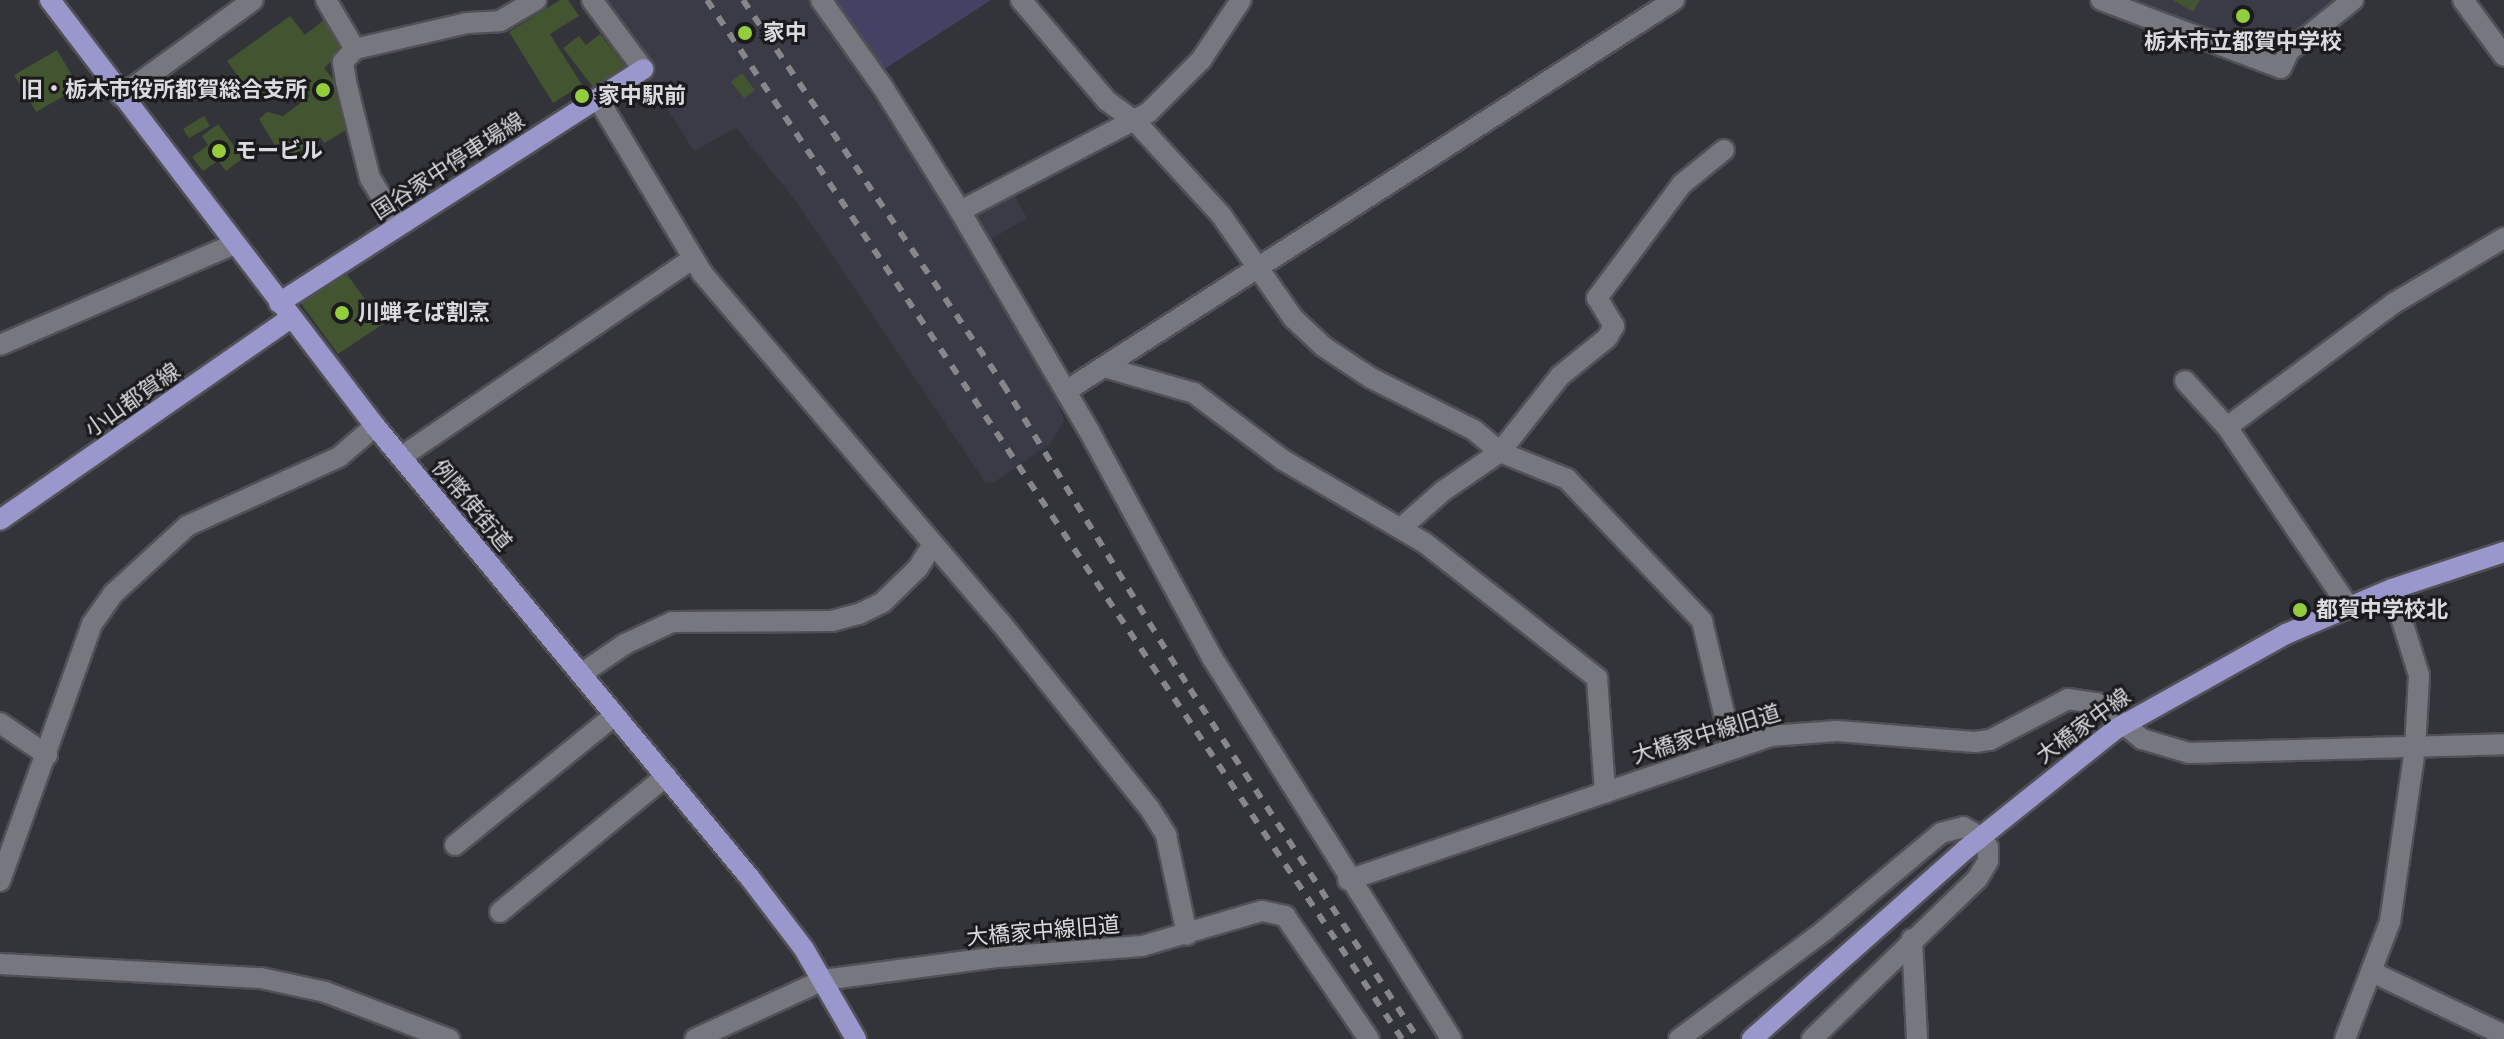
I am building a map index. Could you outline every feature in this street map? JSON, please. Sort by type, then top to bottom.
[{"type":"main road","name":"例幣使街道","points":[[50,0],[375,426],[750,878],[823,980],[856,1039]]},
{"type":"main road","name":"国谷家中停車場線","points":[[285,311],[399,226],[643,69]]},
{"type":"main road","name":"小山都賀線","points":[[0,520],[285,311]]},
{"type":"main road","name":"大橋家中線","points":[[1752,1039],[1981,837],[2125,723],[2238,658],[2348,606],[2504,552]]},
{"type":"street","points":[[121,96],[253,0]]},
{"type":"street","points":[[326,0],[355,49]]},
{"type":"street","points":[[399,226],[370,178],[343,62],[355,49],[467,23],[500,21],[536,0]]},
{"type":"street","points":[[592,0],[643,69]]},
{"type":"street","points":[[821,0],[882,86],[960,211],[1066,391],[1213,659],[1348,880],[1451,1039]]},
{"type":"street","points":[[1021,0],[1107,101],[1135,121],[1261,266],[1293,318],[1324,347],[1371,378],[1474,430],[1500,452],[1567,479],[1702,621],[1732,747]]},
{"type":"street","points":[[960,211],[1135,121],[1159,104],[1201,60],[1241,0]]},
{"type":"street","points":[[1066,391],[1674,0]]},
{"type":"street","points":[[2101,0],[2281,68],[2289,51],[2353,0]]},
{"type":"street","points":[[2463,0],[2504,56]]},
{"type":"street","points":[[598,99],[692,259],[933,544],[1160,822],[1187,935]]},
{"type":"street","points":[[1401,528],[1500,452],[1560,376],[1607,338],[1614,326],[1597,298],[1682,184],[1724,150]]},
{"type":"street","points":[[2227,427],[2394,303],[2504,238]]},
{"type":"street","points":[[0,345],[234,244]]},
{"type":"street","points":[[401,457],[692,259]]},
{"type":"street","points":[[1104,367],[1194,393],[1283,460],[1401,528],[1597,678],[1605,793]]},
{"type":"street","points":[[2185,381],[2227,427],[2348,606]]},
{"type":"street","points":[[0,881],[92,624],[146,559],[187,526],[221,507],[339,457],[375,426]]},
{"type":"street","points":[[581,674],[625,644],[672,622],[832,621],[859,614],[882,603],[918,568],[933,544]]},
{"type":"street","points":[[2345,1039],[2390,922],[2415,749],[2419,675],[2392,589]]},
{"type":"street","name":"大橋家中線旧道","points":[[1348,880],[1732,747],[1797,731],[1975,742],[1990,740],[2051,705],[2083,698],[2125,723],[2156,747],[2189,753],[2415,749],[2504,744]]},
{"type":"street","points":[[455,845],[615,715]]},
{"type":"street","points":[[0,723],[47,755]]},
{"type":"street","points":[[500,912],[666,776]]},
{"type":"street","points":[[1679,1039],[1825,930],[1941,833],[1963,827],[1981,837],[1988,847],[1985,870],[1812,1039]]},
{"type":"street","name":"大橋家中線旧道","points":[[695,1039],[823,980],[998,957],[1142,946],[1262,911],[1285,916],[1369,1039]]},
{"type":"street","points":[[1912,939],[1917,1039]]},
{"type":"street","points":[[0,964],[261,978],[325,992],[449,1039]]},
{"type":"street","points":[[2372,972],[2504,1035]]},
{"type":"shaded area","points":[[607,0],[809,0],[950,214],[1055,396],[1064,420],[1051,443],[993,483],[985,482],[793,197],[736,128],[694,151],[648,78],[653,66],[649,59]]},
{"type":"shaded area","points":[[834,0],[991,0],[883,70]]},
{"type":"shaded area","name":"栃木市立都賀中学校","points":[[2128,0],[2338,0],[2267,52]]},
{"type":"shaded area","points":[[1012,191],[1027,218],[990,240],[974,212]]},
{"type":"building","points":[[560,0],[568,0],[579,16],[550,34],[582,85],[553,103],[509,32]]},
{"type":"building","points":[[2173,0],[2200,0],[2193,12]]},
{"type":"building","name":"旧・栃木市役所都賀総合支所","points":[[290,16],[305,35],[326,18],[345,49],[324,68],[342,90],[350,128],[324,143],[320,137],[285,162],[259,119],[267,112],[283,116],[310,96],[298,79],[285,89],[280,83],[256,101],[227,61]]},
{"type":"building","points":[[600,34],[625,66],[593,87],[563,48],[579,36],[586,45]]},
{"type":"building","points":[[57,50],[79,87],[36,112],[14,75]]},
{"type":"building","points":[[742,73],[755,90],[744,98],[731,82]]},
{"type":"building","points":[[204,116],[210,126],[189,138],[183,129]]},
{"type":"building","name":"モービル","points":[[218,124],[243,158],[226,171],[218,161],[203,171],[192,157],[208,145],[202,136]]},
{"type":"building","name":"川蝉そば割烹","points":[[346,273],[383,324],[338,354],[300,302]]},
{"type":"railway","points":[[707,0],[1402,1039]]},
{"type":"railway","points":[[743,0],[1003,384],[1190,689],[1418,1039]]},
{"type":"place","name":"栃木市立都賀中学校","points":[[2243,16]]},
{"type":"place","name":"家中","points":[[745,33]]},
{"type":"place","name":"旧・栃木市役所都賀総合支所","points":[[323,90]]},
{"type":"place","name":"家中駅前","points":[[582,96]]},
{"type":"place","name":"モービル","points":[[219,151]]},
{"type":"place","name":"川蝉そば割烹","points":[[342,313]]},
{"type":"place","name":"都賀中学校北","points":[[2300,610]]}]
